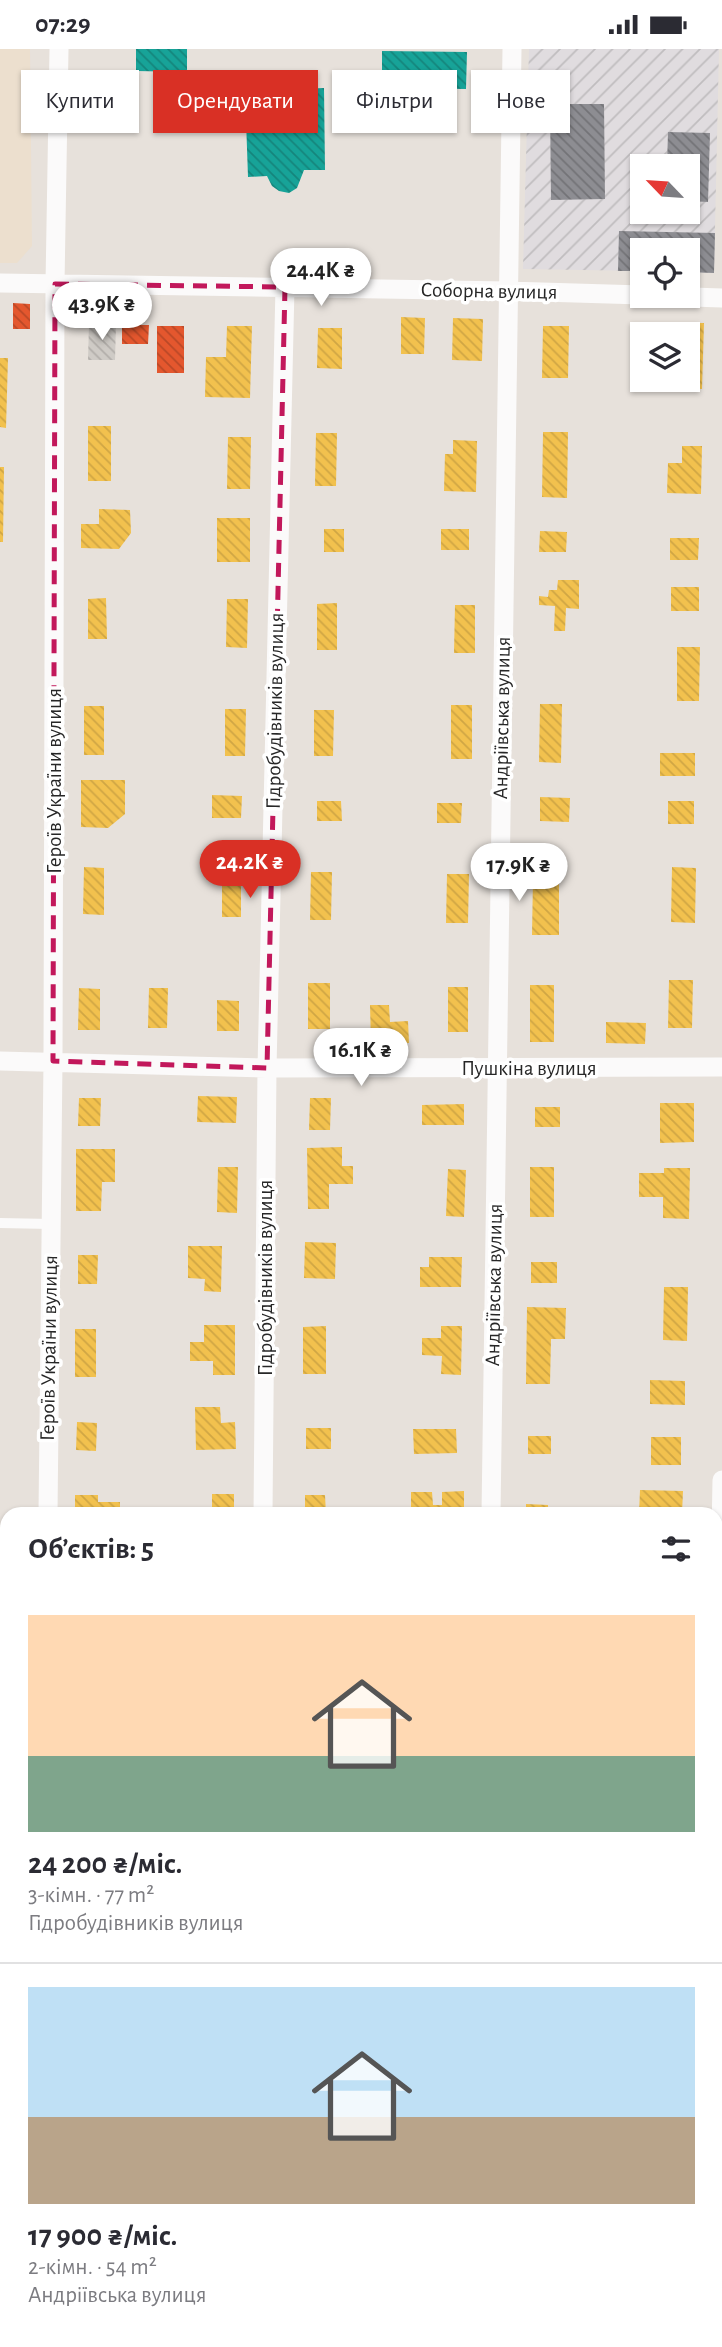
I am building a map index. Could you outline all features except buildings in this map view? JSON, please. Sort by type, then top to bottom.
[{"type":"street","name":"Героїв України вулиця","points":[[48,1507],[53,1062],[55,284],[59,49]]},
{"type":"street","name":"Андріївська вулиця","points":[[491,1507],[512,49]]},
{"type":"street","name":"Соборна вулиця","points":[[0,283],[630,295]]},
{"type":"street","name":"Гідробудівників вулиця","points":[[263,1507],[267,1068],[285,287]]},
{"type":"street","points":[[700,297],[722,298]]},
{"type":"street","name":"Пушкіна вулиця","points":[[0,1061],[267,1068],[722,1067]]},
{"type":"street","points":[[722,1480],[722,1507]]},
{"type":"lane","points":[[0,1223],[51,1224]]},
{"type":"highlighted area","points":[[55,284],[285,287],[267,1068],[53,1061]]},
{"type":"shaded area","points":[[0,49],[30,49],[30,70],[21,70],[21,133],[31,133],[32,246],[17,263],[0,263]]},
{"type":"shaded area","points":[[529,49],[719,49],[714,273],[700,272],[700,238],[630,238],[630,271],[523,269],[527,133],[570,133],[570,70],[528,70]]}]
